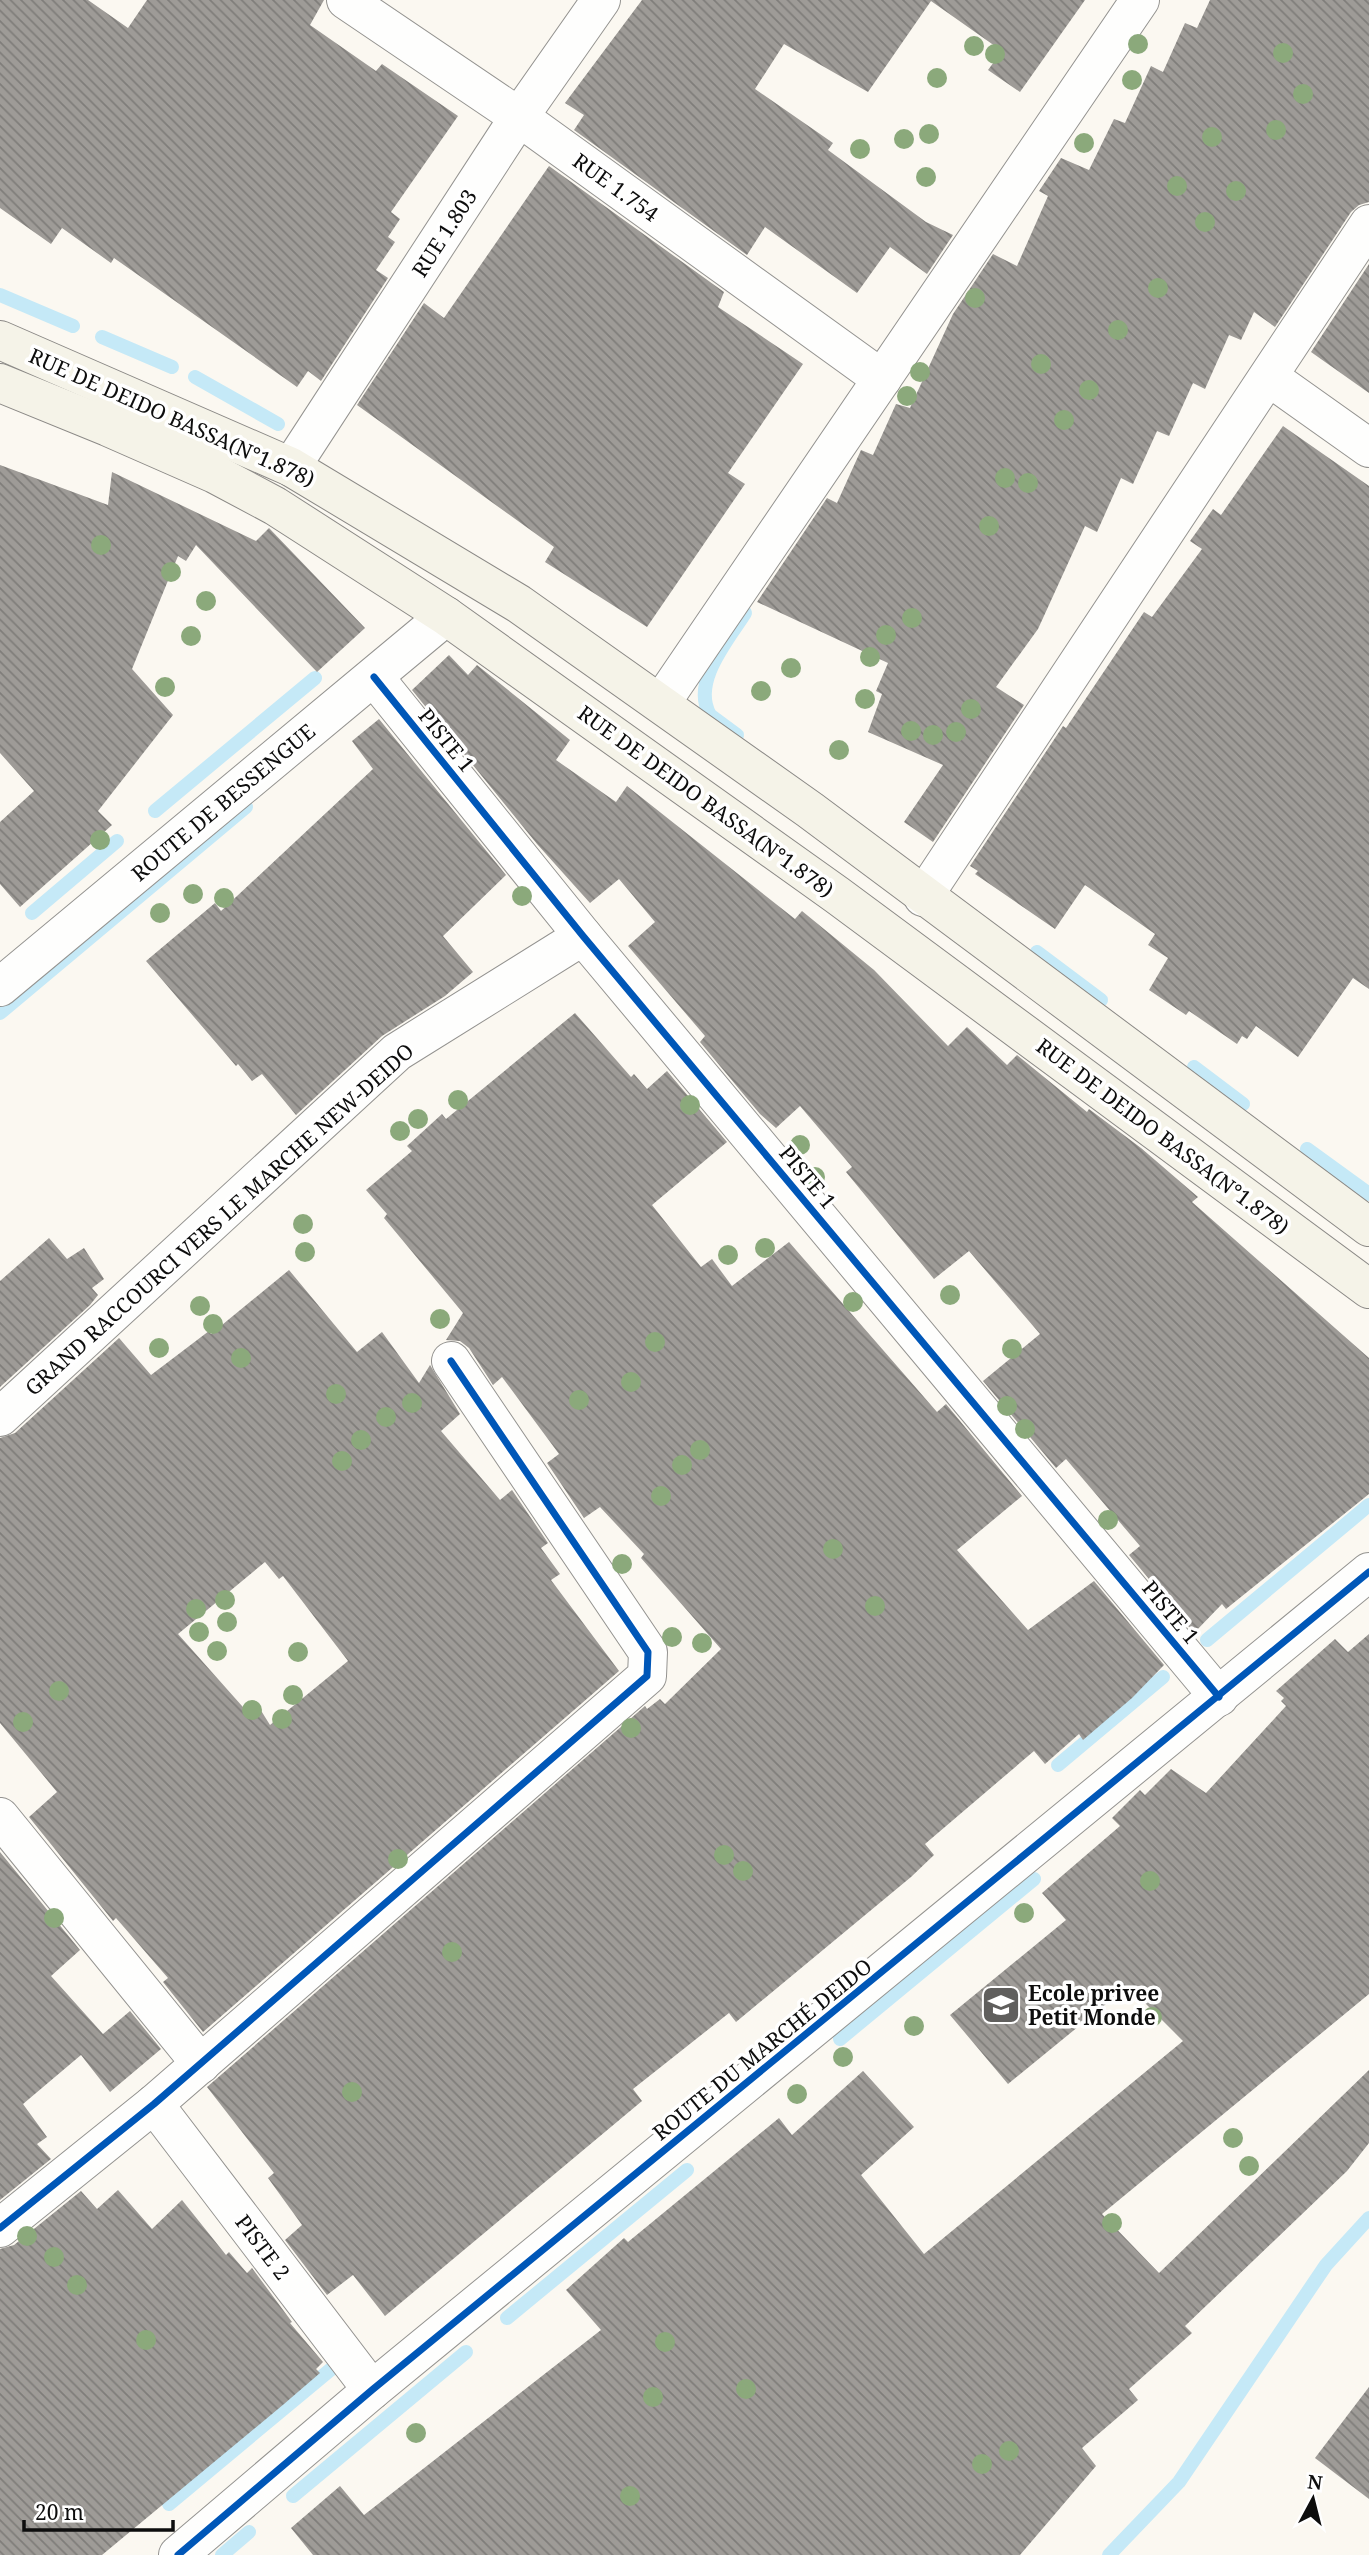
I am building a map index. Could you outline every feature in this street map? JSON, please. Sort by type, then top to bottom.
[{"type":"main road","name":"RUE DE DEIDO BASSA(N°1.878)","points":[[0,340],[291,467],[519,604],[810,810],[923,897],[1369,1227]]},
{"type":"main road","name":"RUE DE DEIDO BASSA(N°1.878)","points":[[0,383],[215,474],[275,506],[446,616],[837,895],[1369,1289]]},
{"type":"street","name":"RUE 1.754","points":[[346,0],[519,117],[882,379]]},
{"type":"street","name":"RUE 1.803","points":[[291,467],[519,117],[601,0]]},
{"type":"street","points":[[661,703],[1140,0]]},
{"type":"street","points":[[923,897],[1369,224]]},
{"type":"street","points":[[1269,377],[1369,448]]},
{"type":"street","name":"ROUTE DE BESSENGUE","points":[[0,987],[446,616]]},
{"type":"street","name":"PISTE 1","points":[[374,677],[583,936],[1219,1697]]},
{"type":"street","name":"GRAND RACCOURCI VERS LE MARCHE NEW-DEIDO","points":[[0,1417],[397,1052],[583,936]]},
{"type":"street","points":[[0,2228],[201,2064],[647,1676],[648,1653],[452,1361]]},
{"type":"street","name":"ROUTE DU MARCHÉ DEIDO","points":[[178,2555],[373,2390],[1369,1572]]},
{"type":"street","points":[[0,1817],[201,2064]]},
{"type":"street","name":"PISTE 2","points":[[154,2104],[373,2390]]},
{"type":"building","points":[[0,0],[88,0],[128,28],[147,0],[324,0],[310,25],[376,71],[382,64],[458,116],[391,212],[400,219],[388,237],[395,242],[376,270],[388,278],[321,381],[308,371],[297,387],[114,258],[111,263],[62,228],[51,244],[0,208]]},
{"type":"building","points":[[642,0],[1085,0],[1020,92],[988,70],[1002,51],[931,1],[868,92],[784,44],[755,89],[833,143],[828,150],[926,222],[953,235],[927,274],[890,247],[857,293],[765,227],[747,255],[574,130],[584,115],[565,103]]},
{"type":"building","points":[[1210,0],[1369,0],[1369,202],[1359,205],[1351,212],[1275,327],[1254,312],[1241,340],[1229,335],[1205,389],[1193,383],[1169,436],[1157,431],[1133,484],[1121,478],[1097,532],[1085,526],[1038,629],[996,687],[1024,705],[933,842],[904,822],[943,765],[868,732],[882,694],[876,691],[888,663],[757,602],[827,498],[837,503],[861,450],[873,455],[896,404],[910,408],[953,314],[993,254],[1017,266],[1048,196],[1039,191],[1061,158],[1089,170],[1114,119],[1125,123],[1151,66],[1163,72],[1185,23],[1197,28]]},
{"type":"building","points":[[549,166],[724,292],[718,307],[803,364],[728,473],[745,484],[647,627],[545,562],[554,547],[357,405],[424,303],[444,318]]},
{"type":"building","points":[[1369,264],[1369,393],[1311,352]]},
{"type":"building","points":[[1283,426],[1369,486],[1369,989],[1353,978],[1298,1057],[1256,1026],[1247,1039],[1242,1036],[1237,1044],[1189,1011],[1186,1015],[1149,990],[1168,958],[1148,945],[1155,934],[1085,885],[1055,929],[975,874],[978,871],[970,866],[1063,726],[1066,728],[1144,612],[1152,617],[1202,549],[1190,541],[1213,509],[1221,515]]},
{"type":"building","points":[[0,465],[108,505],[112,472],[256,541],[269,528],[365,628],[317,672],[196,545],[186,561],[178,556],[132,669],[173,715],[98,811],[112,825],[20,907],[0,884],[0,822],[34,791],[0,753]]},
{"type":"building","points":[[449,655],[468,675],[477,665],[570,740],[556,760],[616,802],[627,786],[795,919],[802,911],[874,970],[948,1046],[967,1027],[1007,1065],[1017,1055],[1087,1112],[1089,1109],[1141,1148],[1198,1197],[1192,1202],[1369,1358],[1369,1494],[1226,1609],[1222,1604],[1194,1633],[1129,1555],[1140,1546],[1066,1459],[1056,1468],[983,1381],[1040,1334],[969,1251],[934,1279],[846,1172],[852,1167],[800,1106],[776,1128],[760,1114],[700,1042],[705,1036],[628,946],[655,922],[619,879],[590,903],[537,844],[412,690]]},
{"type":"building","points":[[379,719],[506,875],[443,936],[473,972],[445,996],[382,1036],[296,1115],[262,1074],[252,1081],[238,1064],[236,1066],[146,961],[215,903],[221,911],[373,769],[352,741]]},
{"type":"building","points":[[575,1013],[631,1077],[634,1074],[647,1089],[667,1071],[727,1142],[652,1205],[701,1267],[712,1259],[732,1286],[789,1242],[937,1412],[946,1404],[1022,1496],[957,1550],[1028,1630],[1094,1581],[1164,1665],[1132,1698],[1083,1740],[1079,1734],[1045,1764],[1034,1751],[925,1844],[934,1855],[911,1877],[736,2022],[729,2013],[633,2089],[642,2101],[385,2316],[353,2275],[327,2295],[285,2240],[302,2225],[268,2178],[274,2173],[207,2087],[645,1706],[647,1709],[660,1699],[665,1704],[721,1649],[641,1558],[644,1554],[600,1507],[584,1518],[547,1463],[559,1454],[502,1377],[493,1385],[469,1348],[460,1341],[446,1340],[463,1313],[384,1218],[387,1214],[366,1190],[412,1151],[407,1146],[442,1114],[446,1119]]},
{"type":"building","points":[[49,1238],[67,1259],[84,1248],[104,1279],[92,1288],[98,1295],[90,1305],[0,1387],[0,1281]]},
{"type":"building","points":[[289,1270],[357,1352],[382,1332],[419,1383],[430,1365],[460,1414],[441,1431],[500,1500],[512,1490],[548,1543],[541,1548],[560,1574],[551,1580],[619,1671],[203,2032],[163,1982],[168,1978],[116,1918],[113,1921],[29,1817],[57,1792],[0,1723],[0,1438],[15,1433],[119,1338],[151,1375],[209,1331],[211,1334]],"holes":[[[265,1562],[279,1579],[283,1576],[348,1661],[270,1725],[260,1709],[250,1715],[178,1634]]]},
{"type":"building","points":[[1369,1634],[1369,1994],[1102,2214],[1159,2273],[1369,2070],[1369,2143],[1347,2171],[1185,2326],[1192,2333],[1129,2389],[1138,2400],[1082,2448],[1096,2466],[1020,2555],[313,2555],[291,2528],[340,2486],[364,2515],[601,2330],[566,2290],[624,2238],[628,2242],[779,2118],[792,2135],[863,2071],[914,2127],[861,2175],[924,2254],[1183,2041],[1128,1986],[1008,2084],[950,2015],[1066,1920],[1042,1893],[1120,1826],[1112,1818],[1140,1790],[1145,1795],[1171,1769],[1206,1793],[1286,1706],[1281,1701],[1284,1698],[1276,1691],[1335,1639],[1348,1652]]},
{"type":"building","points":[[0,1852],[80,1950],[51,1976],[103,2034],[130,2011],[161,2049],[110,2092],[81,2055],[23,2104],[47,2137],[37,2144],[51,2159],[0,2200]]},
{"type":"building","points":[[118,2190],[152,2229],[182,2200],[226,2255],[229,2252],[247,2273],[252,2268],[292,2322],[290,2323],[323,2362],[316,2369],[320,2373],[102,2555],[0,2555],[0,2249],[14,2245],[81,2191],[97,2209]]},
{"type":"building","points":[[1369,2387],[1369,2499],[1315,2458]]},
{"type":"waterway","points":[[0,295],[73,326]]},
{"type":"waterway","points":[[102,337],[172,367]]},
{"type":"waterway","points":[[195,377],[278,424]]},
{"type":"waterway","points":[[737,735],[710,715],[705,702],[705,689],[708,675],[721,648],[745,613]]},
{"type":"waterway","points":[[155,811],[315,678]]},
{"type":"waterway","points":[[0,1013],[246,807]]},
{"type":"waterway","points":[[32,913],[117,841]]},
{"type":"waterway","points":[[1037,952],[1101,1000]]},
{"type":"waterway","points":[[1194,1067],[1243,1104]]},
{"type":"waterway","points":[[1307,1149],[1369,1194]]},
{"type":"waterway","points":[[1207,1640],[1369,1505]]},
{"type":"waterway","points":[[1058,1765],[1163,1677]]},
{"type":"waterway","points":[[840,2039],[1034,1879]]},
{"type":"waterway","points":[[507,2318],[687,2170]]},
{"type":"waterway","points":[[1109,2555],[1179,2482],[1326,2265],[1369,2218]]},
{"type":"waterway","points":[[293,2496],[466,2352]]},
{"type":"waterway","points":[[169,2504],[342,2360]]},
{"type":"waterway","points":[[222,2555],[249,2532]]},
{"type":"cycle path","points":[[374,677],[583,936],[1219,1697]]},
{"type":"cycle path","points":[[0,2228],[154,2104],[647,1676],[648,1652],[451,1361]]},
{"type":"cycle path","points":[[178,2555],[372,2390],[1369,1572]]},
{"type":"place","name":"Ecole privee Petit Monde","points":[[1001,2005]]}]
